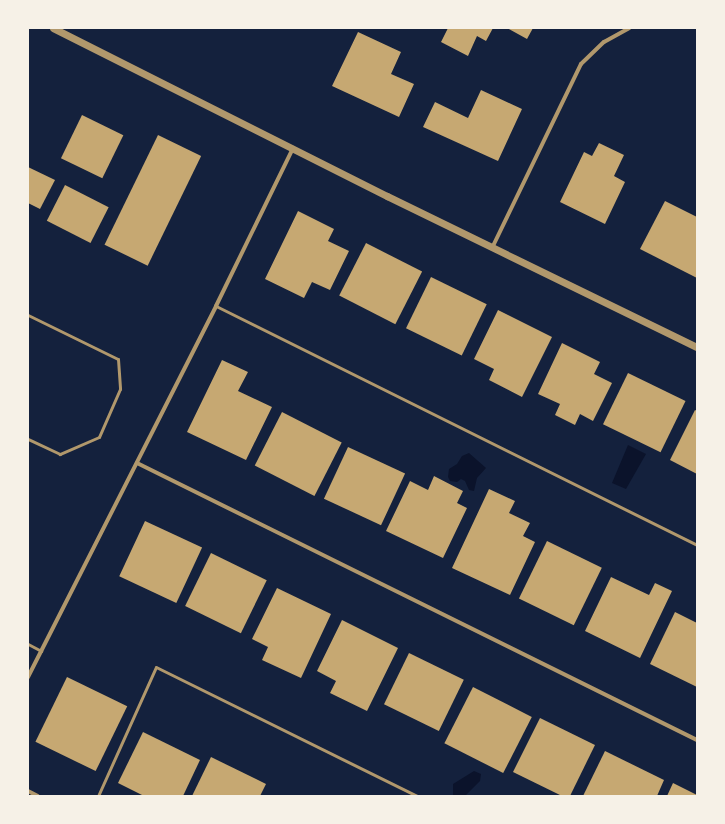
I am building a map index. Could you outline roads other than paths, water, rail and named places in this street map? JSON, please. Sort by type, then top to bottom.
[{"type":"street","points":[[53,28],[293,147],[387,196],[493,246],[697,348]]},
{"type":"street","points":[[493,246],[581,64],[604,42],[629,28]]},
{"type":"street","points":[[28,677],[216,306],[293,147]]},
{"type":"street","points":[[137,463],[697,740]]},
{"type":"street","points":[[28,791],[38,796]]},
{"type":"lane","points":[[216,306],[697,544]]},
{"type":"lane","points":[[28,315],[118,359],[120,389],[99,437],[60,454],[28,440]]},
{"type":"lane","points":[[28,644],[41,651]]},
{"type":"lane","points":[[98,796],[156,667],[417,796]]},
{"type":"water","points":[[628,445],[646,454],[626,489],[612,483]]},
{"type":"water","points":[[469,453],[486,468],[477,478],[474,491],[469,490],[465,481],[461,479],[457,482],[450,481],[448,477],[449,469],[457,464],[462,456]]},
{"type":"water","points":[[474,771],[481,774],[480,781],[465,796],[453,795],[453,784]]}]
